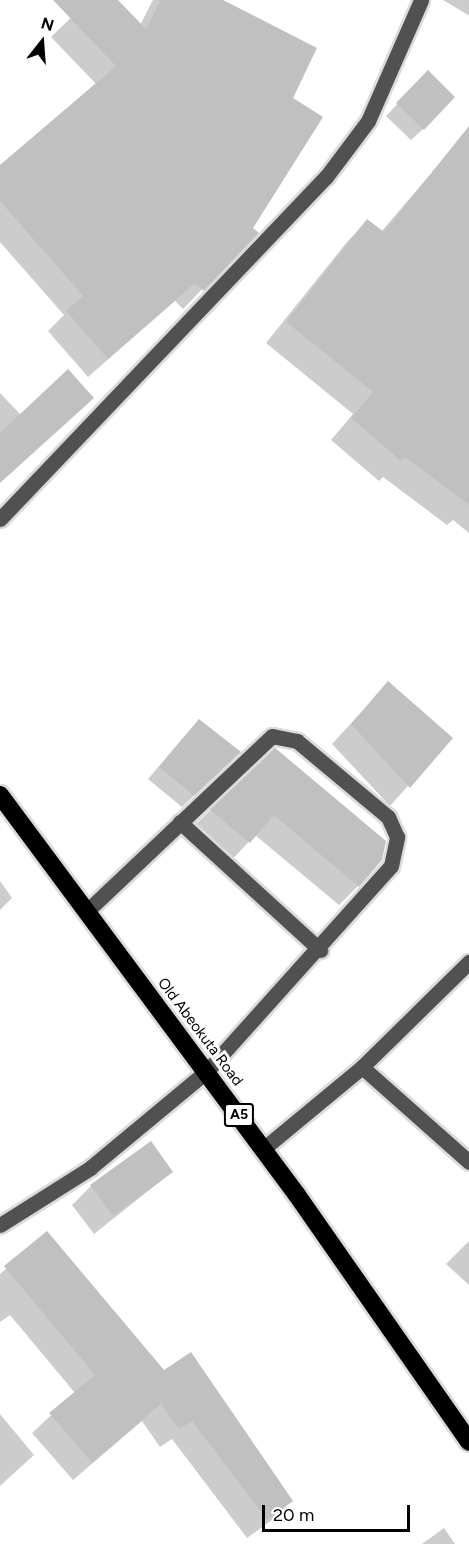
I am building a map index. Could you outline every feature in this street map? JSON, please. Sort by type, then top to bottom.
[{"type":"highway","name":"Old Abeokuta Road","points":[[0,796],[207,1071],[469,1442]]},
{"type":"street","points":[[0,519],[326,177],[368,121],[421,0]]},
{"type":"street","points":[[0,1225],[90,1168],[207,1071],[320,950],[391,866],[397,837],[388,817],[297,741],[272,736],[87,911]]},
{"type":"street","points":[[180,822],[320,950]]},
{"type":"street","points":[[263,1149],[362,1067],[469,962]]},
{"type":"street","points":[[362,1067],[469,1162]]},
{"type":"building","points":[[53,0],[118,0],[146,29],[161,0],[223,0],[317,48],[293,98],[323,117],[253,228],[259,233],[204,291],[195,283],[108,359],[66,311],[83,296],[0,201],[0,165],[116,66]]},
{"type":"building","points":[[428,70],[455,97],[424,130],[396,103]]},
{"type":"building","points":[[469,126],[469,505],[405,457],[401,461],[351,418],[373,392],[286,322],[367,219],[384,232]]},
{"type":"building","points":[[68,369],[94,398],[0,483],[0,433]]},
{"type":"building","points":[[388,681],[453,738],[410,788],[351,724]]},
{"type":"building","points":[[199,719],[241,752],[194,796],[159,767]]},
{"type":"building","points":[[274,747],[386,841],[382,860],[359,887],[274,815],[250,843],[209,809]]},
{"type":"building","points":[[151,1141],[173,1172],[113,1216],[90,1185]]},
{"type":"building","points":[[47,1231],[164,1370],[191,1352],[293,1501],[267,1520],[192,1421],[179,1429],[161,1404],[92,1463],[49,1413],[95,1375],[4,1266]]}]
